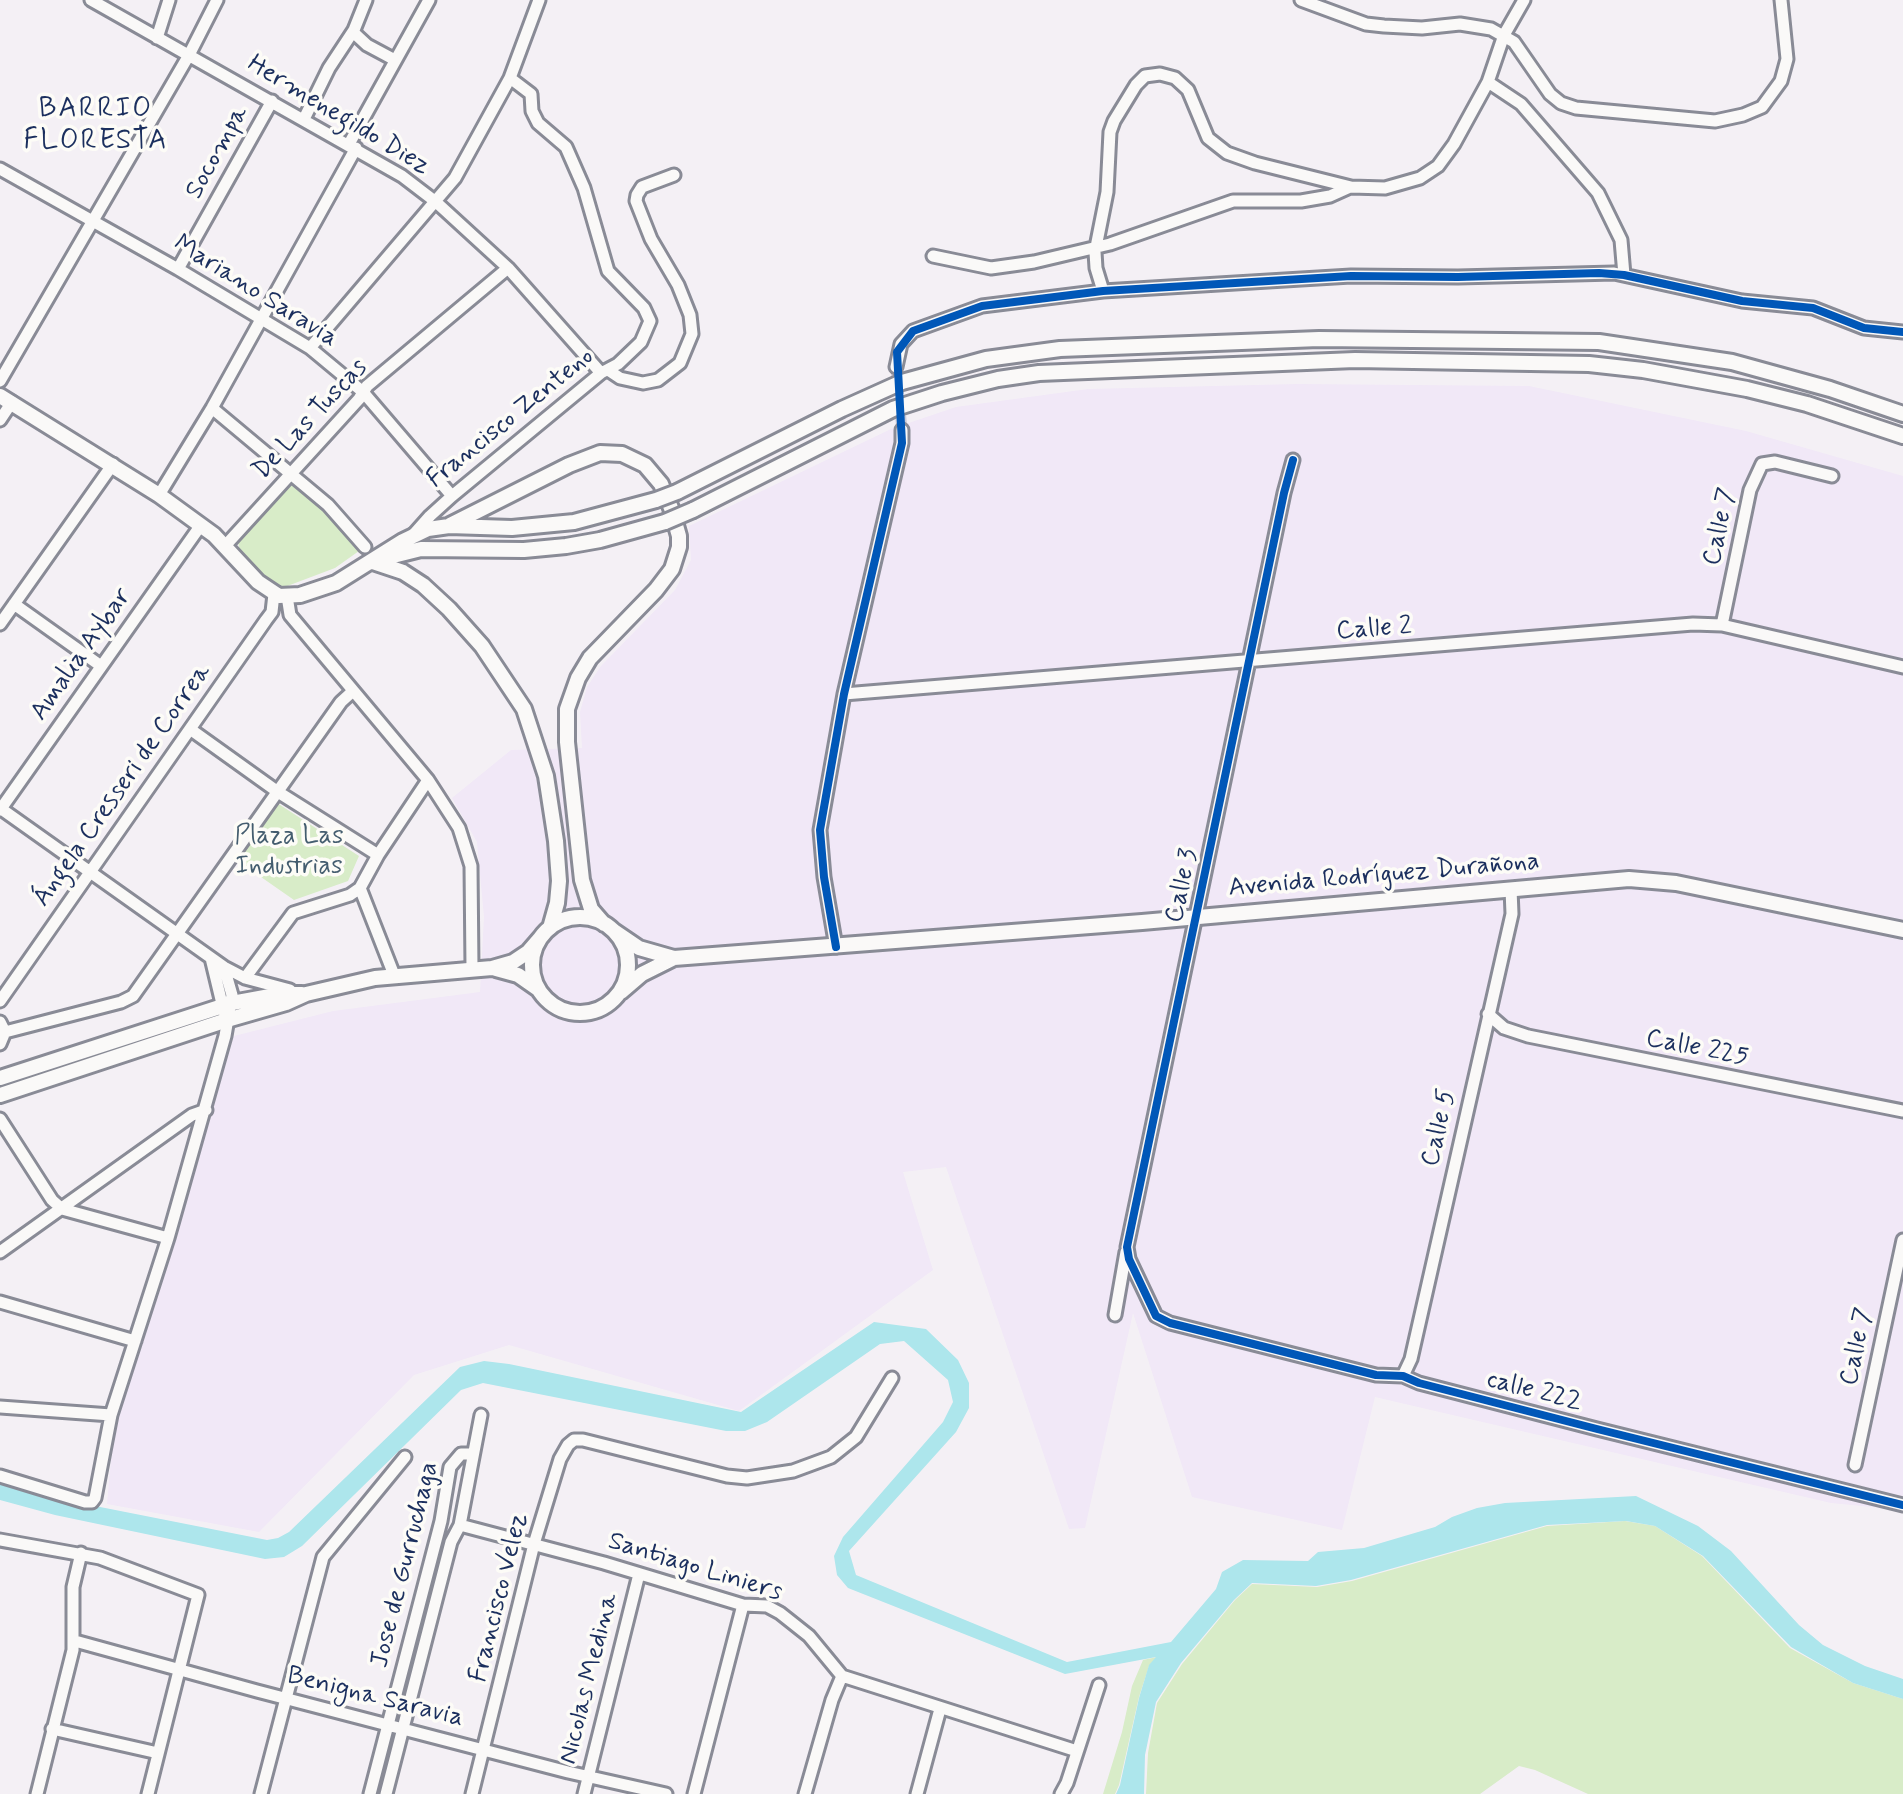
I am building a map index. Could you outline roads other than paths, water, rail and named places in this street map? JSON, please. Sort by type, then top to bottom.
[{"type":"main road","points":[[6,399],[113,464],[201,525],[258,582],[280,595],[323,588],[373,562],[414,534],[428,529],[449,526],[512,528],[574,522],[656,500],[902,382],[986,359],[1060,349],[1345,338],[1599,342],[1732,362],[1830,389],[1903,414]]},
{"type":"main road","points":[[373,562],[421,549],[524,550],[566,546],[665,522],[893,409],[998,379],[1039,373],[1355,360],[1589,364],[1654,371],[1747,389],[1807,404],[1903,436]]},
{"type":"main road","points":[[449,526],[569,465],[600,453],[622,454],[645,465],[661,484],[671,508],[679,536],[672,569],[656,590],[590,658],[578,678],[567,709],[567,742],[582,880],[588,902],[622,943],[627,956],[624,984],[616,996]]},
{"type":"main road","points":[[373,562],[403,572],[423,585],[449,609],[488,654],[524,709],[546,776],[556,841],[558,892],[545,933],[534,950],[532,964],[539,990]]},
{"type":"main road","name":"Avenida Rodríguez Durañona","points":[[674,958],[1197,918],[1629,879],[1661,880],[1903,930]]},
{"type":"main road","points":[[492,968],[522,957],[545,933],[574,918],[587,918],[609,928],[627,943],[674,958]]},
{"type":"main road","points":[[0,1078],[227,1010],[286,1003],[306,994],[394,975],[492,968],[518,975],[557,1008],[569,1012],[595,1011],[642,974],[674,958]]},
{"type":"main road","points":[[0,1095],[227,1010]]},
{"type":"street","name":"Hermenegildo Diez","points":[[91,0],[402,176],[436,202],[508,268],[605,371]]},
{"type":"street","points":[[157,38],[169,0]]},
{"type":"street","points":[[0,381],[189,55],[217,0]]},
{"type":"street","points":[[304,119],[329,68],[353,32],[366,0]]},
{"type":"street","points":[[159,495],[262,317],[429,0]]},
{"type":"street","points":[[310,348],[436,202],[466,162],[510,78],[539,0]]},
{"type":"street","points":[[1301,0],[1366,24],[1399,28],[1475,24],[1504,35],[1528,59],[1550,94],[1561,103],[1576,108],[1715,121],[1762,107],[1781,81],[1787,59],[1781,0]]},
{"type":"street","points":[[1103,291],[1096,268],[1096,247],[1107,192],[1110,140],[1114,121],[1145,76],[1160,74],[1175,78],[1188,90],[1208,138],[1227,153],[1351,187],[1385,188],[1420,178],[1438,166],[1454,144],[1488,82],[1504,35],[1524,0]]},
{"type":"street","points":[[353,32],[367,45],[395,60]]},
{"type":"street","name":"Francisco Zenteno","points":[[414,534],[452,496],[605,371],[618,364],[641,342],[648,329],[649,315],[608,271],[577,170],[566,147],[535,119],[531,94],[510,78]]},
{"type":"street","points":[[1488,82],[1521,104],[1598,193],[1621,240],[1624,275]]},
{"type":"street","name":"Socompa","points":[[178,269],[272,101]]},
{"type":"street","name":"Mariano Saravia","points":[[0,169],[262,317],[310,348],[363,392],[452,496]]},
{"type":"street","points":[[605,371],[643,383],[658,380],[680,363],[692,334],[690,315],[678,285],[651,239],[636,201],[642,187],[674,175]]},
{"type":"street","points":[[933,256],[991,268],[1034,262],[1151,231],[1233,201],[1301,201],[1330,196],[1351,187]]},
{"type":"street","name":"De Las Tuscas","points":[[225,546],[363,392],[508,268]]},
{"type":"street","points":[[896,367],[901,344],[913,331],[982,306],[1103,291],[1351,276],[1624,275],[1742,301],[1813,308],[1864,328],[1903,332]]},
{"type":"street","points":[[0,420],[6,399]]},
{"type":"street","points":[[212,408],[341,517],[365,547]]},
{"type":"street","points":[[836,947],[824,877],[820,830],[844,694],[902,443],[902,430]]},
{"type":"street","name":"Calle 3","points":[[1115,1315],[1293,460]]},
{"type":"street","name":"Calle 7","points":[[1722,625],[1750,490],[1762,464],[1775,462],[1832,476]]},
{"type":"street","points":[[0,624],[113,464]]},
{"type":"street","name":"Amalia Aybar","points":[[0,809],[201,525]]},
{"type":"street","points":[[280,595],[290,615],[428,780],[459,828],[469,853],[473,906],[472,968]]},
{"type":"street","name":"Ángela Cresseri de Correa","points":[[0,1001],[272,612],[280,595]]},
{"type":"street","points":[[14,604],[101,666]]},
{"type":"street","name":"Calle 2","points":[[844,694],[1693,624],[1722,625],[1903,667]]},
{"type":"street","points":[[0,1044],[3,1027],[127,1000],[178,934],[341,702],[353,691]]},
{"type":"street","points":[[190,729],[278,792],[378,855]]},
{"type":"street","points":[[245,978],[293,913],[350,895],[360,888],[428,780]]},
{"type":"street","points":[[0,809],[224,967],[245,978],[306,994]]},
{"type":"street","points":[[360,888],[394,975]]},
{"type":"street","name":"Calle 5","points":[[1403,1376],[1411,1359],[1512,914],[1511,889]]},
{"type":"street","points":[[211,958],[227,1010]]},
{"type":"street","points":[[0,1476],[92,1502],[98,1492],[111,1415],[168,1238],[225,1036],[230,986],[224,967]]},
{"type":"street","name":"Calle 225","points":[[1488,1014],[1504,1028],[1528,1036],[1903,1111]]},
{"type":"street","points":[[0,1252],[192,1115],[206,1110]]},
{"type":"street","points":[[0,1119],[52,1200],[62,1209],[168,1238]]},
{"type":"street","name":"Calle 7","points":[[1855,1465],[1901,1265],[1903,1240]]},
{"type":"street","name":"calle 222","points":[[1127,1247],[1129,1259],[1156,1316],[1170,1323],[1376,1375],[1403,1376],[1419,1383],[1903,1505]]},
{"type":"street","points":[[0,1302],[135,1341]]},
{"type":"street","name":"Francisco Velez","points":[[472,1794],[534,1544],[560,1459],[568,1445],[574,1440],[583,1440],[727,1476],[747,1478],[793,1471],[831,1457],[856,1437],[892,1378]]},
{"type":"street","points":[[0,1407],[111,1415]]},
{"type":"street","name":"Jose de Gurruchaga","points":[[386,1794],[451,1542],[460,1525],[481,1415]]},
{"type":"street","name":"Jose de Gurruchaga","points":[[370,1794],[441,1521],[450,1467],[461,1454],[472,1454]]},
{"type":"street","points":[[261,1794],[323,1557],[405,1457]]},
{"type":"street","name":"Santiago Liniers","points":[[460,1525],[743,1605],[767,1606],[809,1636],[842,1676]]},
{"type":"street","points":[[0,1540],[100,1558],[198,1595],[148,1794]]},
{"type":"street","points":[[37,1794],[75,1641],[73,1587],[81,1553]]},
{"type":"street","name":"Nicolas Medina","points":[[584,1794],[639,1574]]},
{"type":"street","points":[[694,1794],[743,1605]]},
{"type":"street","name":"Benigna Saravia","points":[[75,1641],[389,1725],[666,1794]]},
{"type":"street","points":[[805,1794],[842,1676],[1077,1751]]},
{"type":"street","points":[[1061,1794],[1099,1685]]},
{"type":"street","points":[[917,1794],[940,1709]]},
{"type":"street","points":[[52,1729],[158,1753]]},
{"type":"water","points":[[874,1322],[926,1329],[958,1360],[969,1383],[969,1408],[956,1432],[849,1551],[856,1575],[1067,1662],[1171,1642],[1216,1589],[1222,1572],[1243,1560],[1308,1561],[1318,1552],[1364,1548],[1435,1527],[1477,1508],[1505,1503],[1636,1496],[1698,1526],[1731,1551],[1799,1625],[1823,1645],[1865,1666],[1903,1679],[1903,1699],[1853,1683],[1791,1647],[1703,1556],[1655,1526],[1626,1521],[1547,1525],[1351,1580],[1316,1586],[1252,1583],[1181,1663],[1156,1702],[1145,1755],[1144,1794],[1116,1794],[1139,1698],[1149,1665],[1156,1657],[1065,1674],[848,1588],[837,1575],[834,1556],[843,1537],[943,1422],[953,1402],[948,1380],[904,1341],[880,1344],[767,1422],[745,1431],[726,1431],[483,1383],[461,1390],[302,1546],[284,1557],[265,1559],[55,1515],[0,1500],[0,1480],[90,1505],[267,1540],[278,1538],[289,1532],[460,1367],[484,1361],[509,1364],[741,1412]]},
{"type":"tunnel","points":[[896,367],[902,430]]},
{"type":"district","name":"BARRIO FLORESTA","points":[[96,126]]},
{"type":"park label","name":"Plaza Las Industrias","points":[[289,853]]}]
